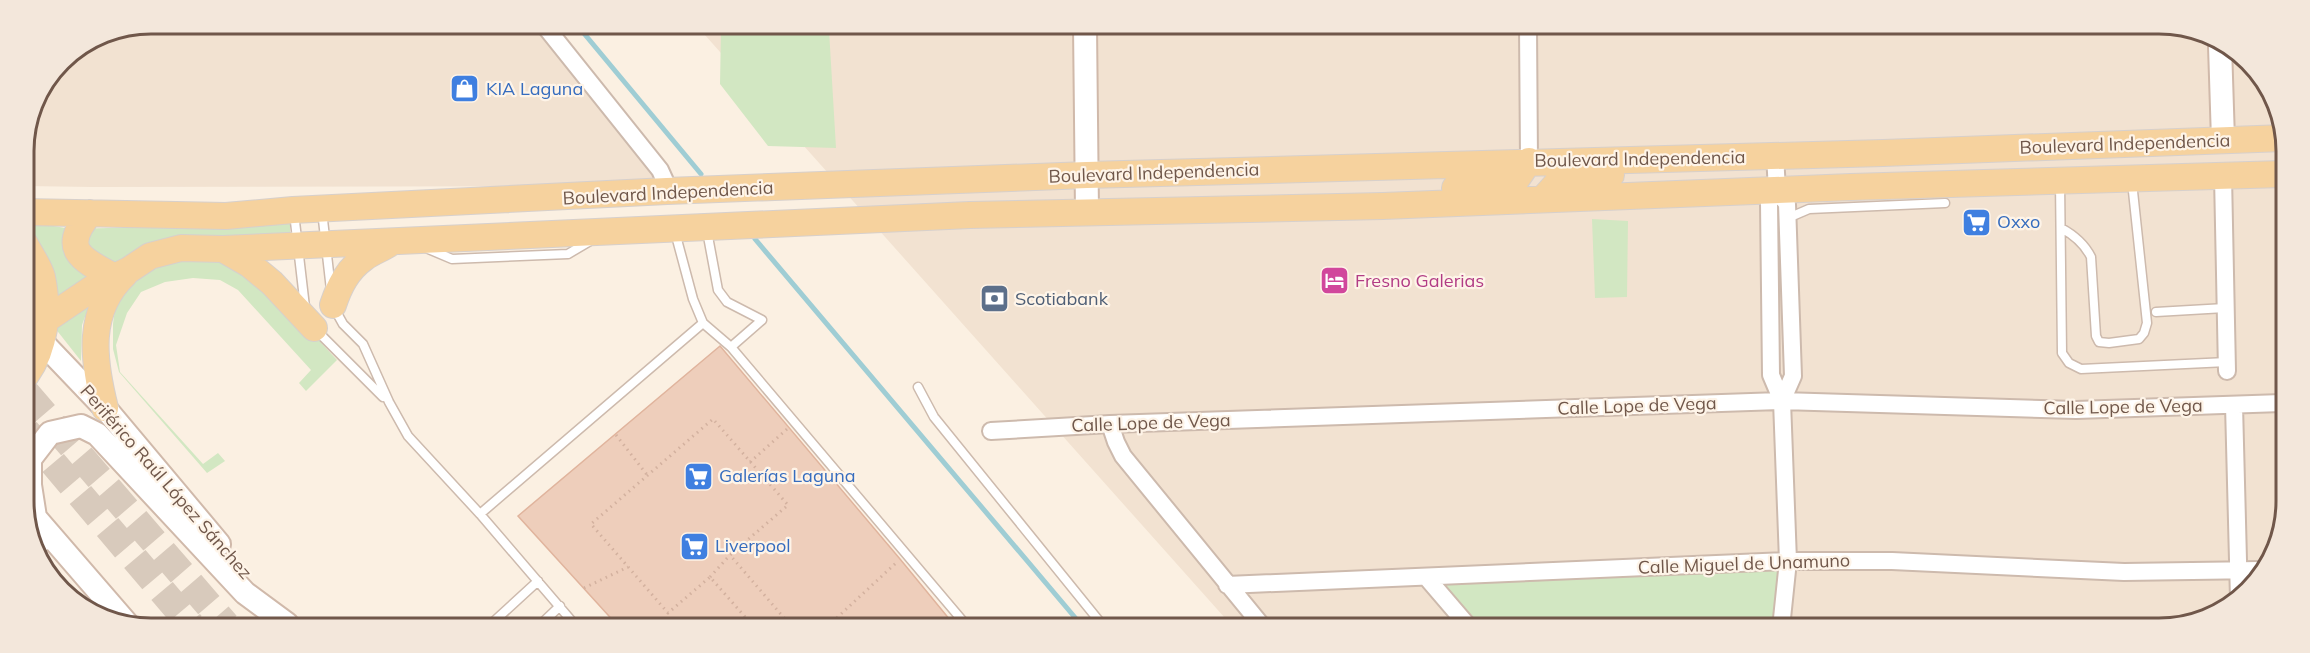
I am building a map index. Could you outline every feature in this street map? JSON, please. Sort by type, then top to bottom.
[{"type":"main road","points":[[1085,35],[1088,212]]},
{"type":"main road","points":[[2068,181],[2129,166],[2199,158],[2211,153],[2223,140],[2220,52]]},
{"type":"main road","name":"Boulevard Independencia","points":[[35,212],[226,216],[322,208],[667,191],[1087,175],[2274,138]]},
{"type":"main road","points":[[2223,176],[2232,164],[2242,157],[2276,154]]},
{"type":"main road","points":[[1543,199],[1560,180],[1631,172],[1647,158]]},
{"type":"main road","points":[[1383,206],[1432,192],[1516,180],[1529,161]]},
{"type":"main road","name":"Boulevard Independencia","points":[[44,330],[96,286],[122,274],[150,256],[181,248],[223,249],[326,245],[736,225],[1088,212],[1383,206],[1777,190],[2276,174]]},
{"type":"main road","points":[[736,225],[714,220],[705,209],[707,203],[713,198],[834,185]]},
{"type":"main road","points":[[90,213],[81,223],[75,245],[76,252],[89,264],[122,274],[106,299],[94,339],[95,359],[105,408]]},
{"type":"main road","points":[[333,305],[339,287],[364,258],[401,241]]},
{"type":"main road","points":[[223,249],[249,264],[272,283],[314,328]]},
{"type":"main road","points":[[34,363],[44,330],[42,275],[35,262]]},
{"type":"main road","name":"Periférico Raúl López Sánchez","points":[[44,330],[105,408],[283,618]]},
{"type":"main road","points":[[34,454],[50,433],[81,426],[97,434],[246,593],[280,618]]},
{"type":"main road","points":[[37,525],[47,545],[115,612]]},
{"type":"street","points":[[1528,34],[1529,161]]},
{"type":"street","points":[[552,35],[660,170],[667,191]]},
{"type":"street","points":[[1775,155],[1777,190],[1787,204],[1793,376],[1782,401]]},
{"type":"street","points":[[2223,176],[2227,366]]},
{"type":"street","points":[[1777,190],[1768,203],[1771,375],[1782,401],[1788,561],[1782,618]]},
{"type":"street","name":"Calle Lope de Vega","points":[[991,431],[1110,424],[1782,401],[2076,410],[2276,403]]},
{"type":"street","points":[[2234,405],[2239,587]]},
{"type":"street","points":[[1110,424],[1123,456],[1255,618]]},
{"type":"street","name":"Calle Miguel de Unamuno","points":[[1227,585],[1788,561],[1892,561],[2124,572],[2254,570]]},
{"type":"street","points":[[1427,578],[1461,618]]},
{"type":"lane","points":[[2061,228],[2086,247],[2091,257],[2096,336],[2099,342],[2139,339],[2147,323],[2132,179]]},
{"type":"lane","points":[[2068,181],[2061,228],[2062,354],[2068,363],[2081,369],[2227,366]]},
{"type":"lane","points":[[1788,218],[1809,209],[1945,203]]},
{"type":"lane","points":[[322,208],[333,305],[343,324],[363,344],[389,402],[408,436],[480,514],[570,618]]},
{"type":"lane","points":[[293,210],[306,308],[314,328],[389,402]]},
{"type":"lane","points":[[707,227],[718,290],[727,302],[762,320],[731,347]]},
{"type":"lane","points":[[674,228],[693,299],[703,323],[731,347],[960,618]]},
{"type":"lane","points":[[1770,275],[1790,275]]},
{"type":"lane","points":[[2156,312],[2226,308]]},
{"type":"lane","points":[[480,514],[703,323]]},
{"type":"lane","points":[[918,387],[934,417],[1097,618]]},
{"type":"lane","points":[[499,618],[538,581]]},
{"type":"lane","points":[[547,618],[560,606]]},
{"type":"path","points":[[713,419],[750,462],[788,505],[668,613],[591,524],[713,419]]},
{"type":"path","points":[[750,462],[789,428]]},
{"type":"path","points":[[616,435],[648,476]]},
{"type":"path","points":[[730,555],[784,618]]},
{"type":"path","points":[[837,618],[900,559]]},
{"type":"path","points":[[584,588],[628,567]]},
{"type":"path","points":[[710,577],[746,618]]},
{"type":"shaded area","points":[[2159,34],[2196,41],[2217,50],[2241,69],[2260,93],[2269,114],[2276,151],[2276,502],[2269,539],[2256,567],[2236,590],[2217,603],[2189,615],[2166,618],[1225,618],[705,35]]},
{"type":"shaded area","points":[[144,35],[550,35],[669,186],[35,186],[35,136],[38,121],[54,86],[74,63],[107,43]]},
{"type":"green space","points":[[721,35],[829,35],[836,148],[768,146],[720,84]]},
{"type":"green space","points":[[1592,219],[1628,221],[1627,297],[1595,298]]},
{"type":"green space","points":[[35,223],[71,229],[290,223],[290,236],[155,241],[96,286],[82,325],[81,361],[35,302]]},
{"type":"green space","points":[[172,254],[247,263],[337,360],[306,391],[299,383],[311,370],[238,290],[220,280],[193,278],[165,282],[141,292],[127,313],[116,345],[120,372],[203,464],[218,453],[225,461],[207,473],[119,372],[113,349],[115,309],[129,278]]},
{"type":"green space","points":[[1780,569],[1773,618],[1474,618],[1445,585]]},
{"type":"building","name":"Galerías Laguna","points":[[720,346],[948,618],[611,618],[518,516]]},
{"type":"waterway","points":[[585,35],[701,174]]},
{"type":"waterway","points":[[755,239],[1075,618]]},
{"type":"tunnel","points":[[34,403],[220,618]]},
{"type":"tunnel","points":[[34,441],[185,618]]},
{"type":"place","name":"KIA Laguna","points":[[465,89]]},
{"type":"place","name":"Oxxo","points":[[1976,222]]},
{"type":"place","name":"Fresno Galerias","points":[[1334,281]]},
{"type":"place","name":"Scotiabank","points":[[994,299]]},
{"type":"place","name":"Galerías Laguna","points":[[698,476]]},
{"type":"place","name":"Liverpool","points":[[694,546]]}]
